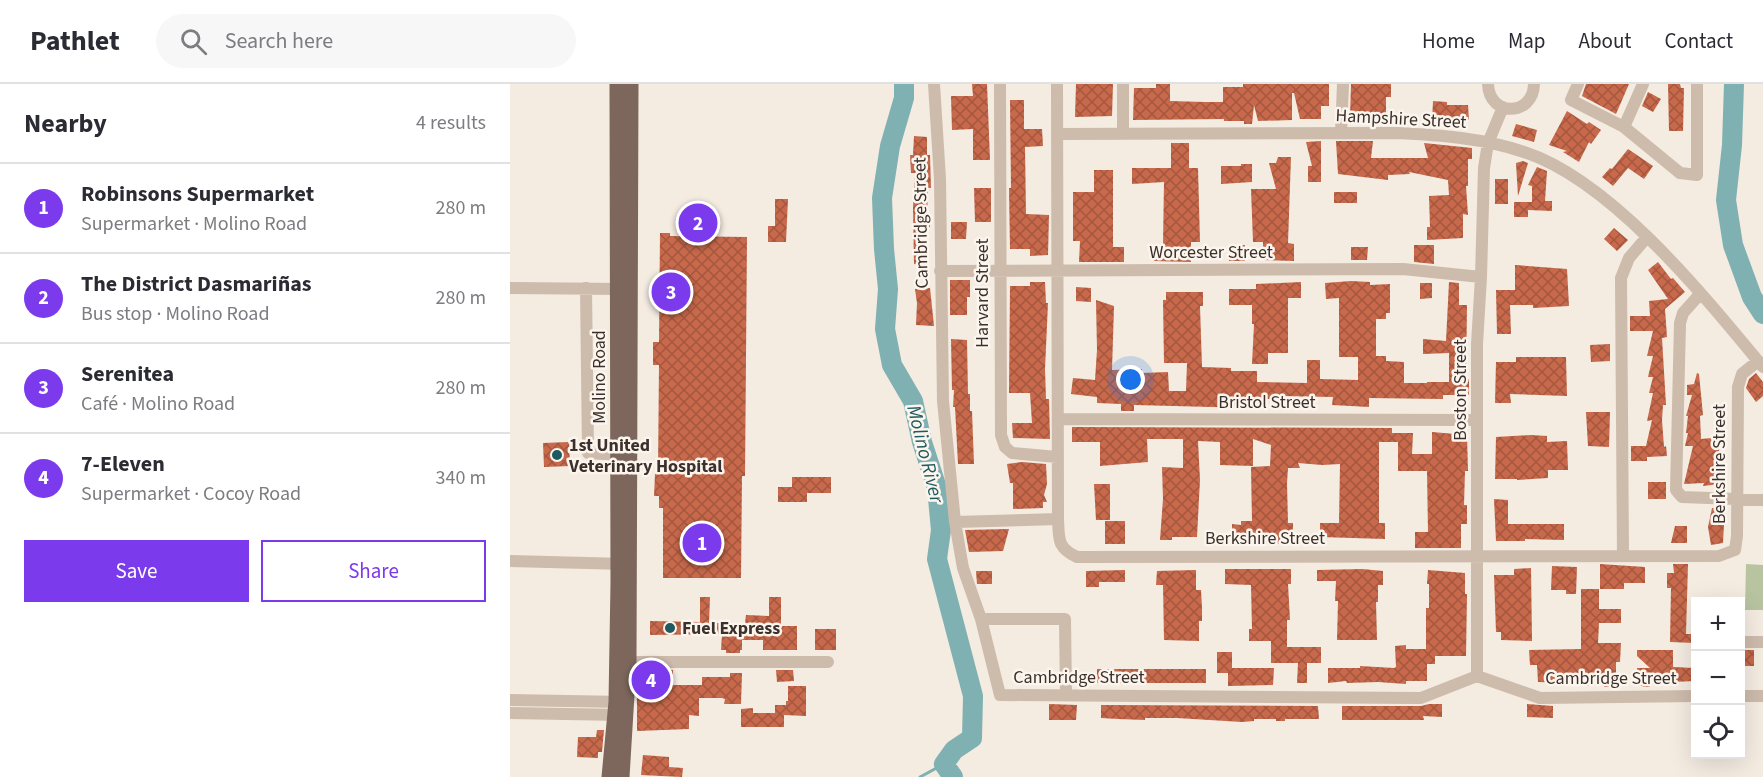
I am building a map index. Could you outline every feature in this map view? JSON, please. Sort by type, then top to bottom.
[{"type":"main road","name":"Molino Road","points":[[617,84],[625,289],[622,777]]},
{"type":"main road","name":"Molino Road","points":[[623,564],[618,454],[631,84]]},
{"type":"main road","name":"Molino Road","points":[[609,777],[621,709]]},
{"type":"street","name":"Cambridge Street","points":[[934,84],[940,178],[943,401],[955,522],[963,568],[981,619],[1000,695],[1421,698],[1478,676],[1540,698],[1691,696]]},
{"type":"street","name":"Harvard Street","points":[[1000,84],[1001,435],[1005,447],[1012,453],[1058,457]]},
{"type":"street","name":"Berkshire Street","points":[[1057,84],[1058,519],[1059,541],[1066,552],[1077,557],[1719,556],[1735,550],[1738,387],[1742,374],[1761,364]]},
{"type":"street","points":[[1123,84],[1123,134]]},
{"type":"street","points":[[1341,133],[1343,84]]},
{"type":"street","points":[[1486,85],[1493,100],[1503,107],[1519,108],[1531,98],[1534,84]]},
{"type":"street","points":[[1578,84],[1571,100],[1624,127],[1680,173],[1697,175],[1697,84]]},
{"type":"street","points":[[1624,127],[1643,84]]},
{"type":"street","name":"Boston Street","points":[[1478,676],[1477,344],[1484,168],[1488,143],[1503,107]]},
{"type":"street","name":"Hampshire Street","points":[[1058,134],[1341,133],[1446,136],[1524,152],[1566,171],[1647,237],[1761,364]]},
{"type":"street","points":[[1623,556],[1621,278],[1629,258],[1647,237]]},
{"type":"street","name":"Worcester Street","points":[[940,271],[1403,269],[1481,277]]},
{"type":"street","points":[[510,288],[625,289]]},
{"type":"street","points":[[586,288],[588,453],[618,454]]},
{"type":"street","points":[[1700,294],[1683,313],[1680,323],[1676,490],[1682,497],[1763,500]]},
{"type":"street","name":"Bristol Street","points":[[1058,419],[1477,420]]},
{"type":"street","points":[[955,522],[1058,519]]},
{"type":"street","points":[[510,561],[623,564]]},
{"type":"street","points":[[981,619],[1065,620],[1066,695]]},
{"type":"street","points":[[1745,642],[1763,642]]},
{"type":"street","points":[[623,662],[828,662]]},
{"type":"street","points":[[1745,696],[1763,696]]},
{"type":"street","points":[[510,699],[621,709]]},
{"type":"street","points":[[510,713],[621,709]]},
{"type":"green space","points":[[1746,564],[1763,565],[1763,610],[1745,610]]},
{"type":"building","points":[[972,84],[987,84],[990,160],[973,160],[973,129],[952,130],[951,96],[973,96]]},
{"type":"building","points":[[1076,84],[1113,84],[1112,116],[1075,117]]},
{"type":"building","points":[[1156,84],[1170,84],[1170,101],[1223,102],[1223,87],[1243,87],[1243,84],[1329,84],[1329,106],[1321,106],[1321,119],[1300,119],[1294,93],[1292,93],[1292,120],[1258,121],[1254,105],[1252,124],[1244,124],[1244,121],[1224,121],[1224,119],[1133,120],[1134,88],[1156,88]]},
{"type":"building","points":[[1351,84],[1391,84],[1391,97],[1386,97],[1386,114],[1350,117]]},
{"type":"building","points":[[1586,84],[1629,84],[1616,114],[1582,96]]},
{"type":"building","points":[[1668,84],[1680,84],[1681,88],[1684,88],[1683,131],[1669,131]]},
{"type":"building","points":[[1648,92],[1661,99],[1653,112],[1642,106]]},
{"type":"building","points":[[1010,100],[1024,100],[1024,129],[1042,129],[1043,146],[1025,147],[1026,214],[1049,215],[1048,255],[1030,256],[1030,249],[1010,249]]},
{"type":"building","points":[[1433,101],[1447,102],[1447,105],[1468,105],[1469,120],[1432,122]]},
{"type":"building","points":[[1567,111],[1601,130],[1591,144],[1589,142],[1579,162],[1563,152],[1567,151],[1549,145]]},
{"type":"building","points":[[1516,124],[1537,130],[1534,142],[1512,136]]},
{"type":"building","points":[[914,136],[927,137],[927,155],[930,155],[931,188],[928,188],[927,218],[930,218],[930,227],[928,227],[927,265],[914,264],[915,173],[911,173],[910,155],[913,155]]},
{"type":"building","points":[[1321,141],[1321,182],[1308,182],[1308,166],[1312,166],[1306,142]]},
{"type":"building","points":[[1336,141],[1373,141],[1371,158],[1428,158],[1424,143],[1472,148],[1472,159],[1468,159],[1468,186],[1466,186],[1468,215],[1463,214],[1463,238],[1427,240],[1427,227],[1430,227],[1429,196],[1449,195],[1448,180],[1409,172],[1410,174],[1388,175],[1388,180],[1338,174]]},
{"type":"building","points":[[1171,143],[1189,143],[1189,168],[1198,168],[1200,242],[1191,242],[1191,262],[1154,261],[1154,245],[1163,245],[1164,182],[1132,184],[1132,168],[1171,168]]},
{"type":"building","points":[[1628,149],[1653,166],[1644,179],[1628,168],[1613,186],[1602,177],[1610,168],[1612,169]]},
{"type":"building","points":[[1278,157],[1291,157],[1288,243],[1294,244],[1294,261],[1263,260],[1263,242],[1253,242],[1251,189],[1276,189],[1269,163],[1276,163]]},
{"type":"building","points":[[1523,161],[1528,163],[1518,196],[1516,163]]},
{"type":"building","points":[[1241,164],[1252,164],[1252,182],[1221,184],[1221,166],[1241,166]]},
{"type":"building","points":[[1537,167],[1547,171],[1545,201],[1552,201],[1552,211],[1528,210],[1528,217],[1514,217],[1514,202],[1532,202],[1532,186],[1528,185]]},
{"type":"building","points":[[1094,170],[1113,170],[1113,247],[1124,247],[1124,262],[1079,262],[1080,241],[1073,241],[1073,192],[1094,192]]},
{"type":"building","points":[[1495,179],[1508,179],[1508,204],[1495,204]]},
{"type":"building","points":[[974,188],[991,188],[991,222],[975,222]]},
{"type":"building","points":[[1334,192],[1357,192],[1357,203],[1334,203]]},
{"type":"building","points":[[775,199],[788,199],[786,242],[768,242],[768,226],[775,226]]},
{"type":"building","points":[[951,222],[967,222],[966,239],[951,239]]},
{"type":"building","points":[[1614,228],[1628,240],[1617,251],[1604,239]]},
{"type":"building","points":[[660,233],[670,233],[670,236],[747,237],[745,476],[742,476],[741,578],[663,578],[663,508],[659,508],[659,496],[654,496],[655,474],[658,474],[659,365],[653,365],[653,342],[659,342]]},
{"type":"building","points":[[1229,245],[1245,245],[1245,261],[1229,261]]},
{"type":"building","points":[[1414,245],[1434,245],[1434,264],[1414,262]]},
{"type":"building","points":[[1351,247],[1368,247],[1367,260],[1351,260]]},
{"type":"building","points":[[1658,262],[1685,292],[1665,309],[1667,337],[1662,338],[1666,405],[1663,405],[1662,420],[1667,456],[1647,457],[1647,461],[1631,461],[1631,446],[1646,446],[1652,420],[1647,421],[1653,393],[1649,393],[1653,377],[1648,377],[1653,356],[1647,356],[1653,331],[1630,331],[1630,316],[1650,316],[1649,301],[1668,299],[1648,270]]},
{"type":"building","points":[[1515,265],[1567,269],[1569,306],[1533,308],[1533,305],[1510,305],[1511,334],[1497,334],[1496,290],[1515,290]]},
{"type":"building","points":[[950,280],[970,280],[967,315],[950,315]]},
{"type":"building","points":[[1030,282],[1045,282],[1046,303],[1048,303],[1045,369],[1046,399],[1049,399],[1050,439],[1013,438],[1012,423],[1032,423],[1030,393],[1009,393],[1010,286],[1030,286]]},
{"type":"building","points":[[1301,282],[1301,298],[1288,298],[1288,353],[1268,353],[1268,364],[1252,364],[1254,324],[1252,324],[1252,305],[1229,305],[1229,289],[1256,289],[1256,284]]},
{"type":"building","points":[[1370,282],[1370,285],[1390,284],[1390,313],[1386,313],[1386,319],[1376,319],[1376,356],[1386,356],[1386,361],[1404,362],[1404,383],[1449,382],[1449,353],[1423,354],[1423,339],[1446,341],[1449,282],[1459,283],[1459,305],[1467,305],[1466,379],[1469,379],[1469,395],[1443,395],[1443,399],[1369,398],[1369,407],[1332,405],[1333,397],[1273,396],[1273,399],[1252,399],[1252,408],[1134,405],[1134,411],[1121,411],[1121,404],[1097,403],[1097,397],[1071,394],[1073,378],[1095,380],[1096,300],[1114,306],[1112,370],[1142,369],[1142,373],[1168,372],[1169,391],[1186,391],[1187,363],[1164,363],[1163,300],[1166,300],[1166,292],[1203,292],[1203,306],[1200,306],[1202,367],[1231,368],[1231,371],[1257,371],[1257,382],[1307,383],[1307,360],[1320,360],[1320,379],[1358,380],[1358,357],[1339,357],[1339,298],[1326,299],[1325,283]]},
{"type":"building","points":[[1420,283],[1432,283],[1432,298],[1420,299]]},
{"type":"building","points":[[1076,287],[1091,288],[1091,302],[1076,301]]},
{"type":"building","points":[[930,288],[934,326],[916,325],[915,289]]},
{"type":"building","points":[[951,339],[967,340],[968,394],[970,394],[970,411],[972,411],[974,464],[958,464],[955,407],[953,407],[954,390],[952,390]]},
{"type":"building","points":[[1610,344],[1610,361],[1591,362],[1590,345]]},
{"type":"building","points":[[1516,357],[1566,357],[1567,396],[1510,394],[1511,403],[1495,403],[1496,362],[1516,362]]},
{"type":"building","points":[[1697,373],[1699,374],[1703,415],[1700,416],[1701,439],[1722,437],[1722,447],[1719,447],[1720,484],[1703,486],[1704,483],[1684,484],[1693,446],[1685,446],[1688,433],[1686,433],[1688,416],[1686,416],[1692,395],[1687,395],[1687,385],[1694,384]]},
{"type":"building","points":[[1756,373],[1763,382],[1763,396],[1756,402],[1746,388],[1749,379]]},
{"type":"building","points":[[1586,412],[1610,412],[1609,447],[1588,446]]},
{"type":"building","points":[[1072,427],[1392,428],[1392,433],[1413,433],[1412,454],[1432,454],[1432,432],[1467,435],[1468,471],[1465,471],[1464,505],[1467,505],[1467,524],[1461,524],[1461,548],[1415,548],[1415,532],[1428,532],[1427,471],[1398,471],[1398,442],[1379,442],[1379,523],[1385,523],[1385,539],[1320,537],[1320,523],[1339,523],[1340,464],[1298,463],[1300,468],[1288,468],[1287,483],[1288,523],[1293,523],[1293,544],[1247,543],[1247,540],[1232,540],[1232,524],[1241,525],[1241,521],[1252,521],[1251,467],[1270,466],[1271,445],[1253,439],[1253,466],[1220,465],[1220,442],[1198,441],[1200,480],[1197,537],[1172,537],[1172,540],[1160,540],[1163,499],[1162,467],[1183,468],[1183,439],[1147,439],[1148,462],[1100,466],[1100,442],[1072,442]]},
{"type":"building","points":[[1547,436],[1547,442],[1567,441],[1568,470],[1548,470],[1548,478],[1495,479],[1496,437]]},
{"type":"building","name":"1st United Veterinary Hospital","points":[[569,442],[570,466],[544,467],[543,443]]},
{"type":"building","points":[[1022,462],[1046,464],[1047,484],[1044,495],[1047,502],[1043,502],[1043,508],[1013,509],[1013,483],[1010,483],[1007,464]]},
{"type":"building","points":[[792,477],[831,477],[831,493],[807,493],[807,502],[778,502],[778,487],[792,487]]},
{"type":"building","points":[[1648,482],[1666,482],[1666,499],[1648,499]]},
{"type":"building","points":[[1094,484],[1110,484],[1110,520],[1096,520]]},
{"type":"building","points":[[1494,499],[1508,500],[1508,524],[1564,524],[1564,540],[1496,541]]},
{"type":"building","points":[[1712,508],[1725,508],[1726,524],[1724,524],[1723,543],[1711,545],[1708,527]]},
{"type":"building","points":[[1105,521],[1125,521],[1125,544],[1105,544]]},
{"type":"building","points":[[1675,526],[1687,526],[1687,543],[1671,543]]},
{"type":"building","points":[[1009,529],[1003,551],[969,552],[965,530]]},
{"type":"building","points":[[1600,564],[1645,567],[1645,583],[1624,583],[1624,589],[1600,589]]},
{"type":"building","points":[[1673,564],[1688,564],[1686,634],[1691,634],[1691,643],[1670,642],[1671,588],[1667,588],[1667,573],[1674,573]]},
{"type":"building","points":[[1552,566],[1577,567],[1576,594],[1566,594],[1566,590],[1551,590]]},
{"type":"building","points":[[1531,568],[1532,641],[1501,640],[1501,632],[1496,632],[1494,575],[1514,575],[1514,569]]},
{"type":"building","points":[[1225,569],[1291,569],[1291,584],[1288,584],[1290,620],[1287,620],[1287,647],[1321,647],[1321,663],[1307,663],[1307,683],[1297,683],[1298,663],[1271,663],[1271,641],[1249,641],[1249,629],[1252,629],[1251,585],[1225,584]]},
{"type":"building","points":[[1125,570],[1125,582],[1099,582],[1099,587],[1086,587],[1086,571]]},
{"type":"building","points":[[1196,570],[1196,590],[1201,590],[1202,608],[1202,621],[1199,621],[1199,641],[1164,640],[1163,585],[1156,585],[1157,571]]},
{"type":"building","points":[[1317,570],[1383,571],[1383,585],[1378,585],[1378,602],[1376,602],[1377,640],[1337,640],[1336,581],[1317,581]]},
{"type":"building","points":[[1428,570],[1465,573],[1466,656],[1435,656],[1435,664],[1427,664],[1427,681],[1406,681],[1406,684],[1347,683],[1346,681],[1328,683],[1328,668],[1360,668],[1360,666],[1394,668],[1396,667],[1395,646],[1406,645],[1406,649],[1426,649],[1426,608],[1429,608]]},
{"type":"building","points":[[976,571],[992,571],[992,584],[977,584]]},
{"type":"building","points":[[1581,589],[1599,589],[1599,609],[1621,609],[1621,623],[1599,623],[1598,643],[1621,643],[1620,662],[1616,662],[1616,687],[1571,686],[1571,683],[1538,682],[1537,665],[1530,665],[1529,650],[1581,649]]},
{"type":"building","points":[[700,597],[710,597],[709,623],[745,623],[746,615],[769,616],[769,597],[781,597],[781,626],[797,626],[797,650],[763,650],[763,640],[742,640],[740,653],[726,653],[726,650],[721,650],[722,634],[650,635],[650,621],[700,622]]},
{"type":"building","points":[[815,629],[836,629],[836,650],[815,650]]},
{"type":"building","points":[[1637,650],[1673,650],[1673,667],[1691,668],[1691,681],[1650,683],[1650,687],[1644,687],[1637,683],[1637,668],[1650,668],[1637,656]]},
{"type":"building","points":[[1745,650],[1754,650],[1754,666],[1745,666]]},
{"type":"building","points":[[1217,652],[1232,652],[1232,668],[1274,668],[1273,685],[1228,686],[1228,673],[1217,673]]},
{"type":"building","points":[[1097,669],[1206,669],[1206,683],[1097,683]]},
{"type":"building","points":[[648,670],[673,670],[673,685],[702,685],[702,677],[730,677],[730,673],[742,673],[741,704],[724,704],[725,699],[722,698],[699,698],[699,716],[689,715],[689,729],[637,731],[637,686],[648,686]]},
{"type":"building","points":[[776,670],[793,670],[794,681],[777,682]]},
{"type":"building","points":[[788,686],[806,686],[806,716],[784,715],[784,727],[741,727],[741,709],[753,708],[753,713],[775,713],[775,705],[786,705],[788,701]]},
{"type":"building","points":[[1049,704],[1077,705],[1076,720],[1049,720]]},
{"type":"building","points":[[1442,704],[1442,717],[1423,716],[1424,720],[1342,720],[1342,706],[1421,706]]},
{"type":"building","points":[[1527,704],[1553,706],[1553,718],[1527,717]]},
{"type":"building","points":[[1101,705],[1318,706],[1319,719],[1276,721],[1276,719],[1254,719],[1254,721],[1242,722],[1177,718],[1145,718],[1145,720],[1101,718]]},
{"type":"building","points":[[597,730],[604,730],[602,752],[598,752],[598,758],[577,757],[578,737],[596,737]]},
{"type":"building","points":[[643,755],[669,757],[669,767],[683,768],[682,777],[641,775]]},
{"type":"waterway","name":"Molino River","points":[[904,84],[904,98],[890,146],[882,198],[888,289],[885,329],[892,365],[913,401],[922,442],[937,488],[941,530],[937,559],[973,696],[972,738],[954,750],[944,764],[953,777]]},
{"type":"waterway","points":[[1734,84],[1732,145],[1726,200],[1733,245],[1752,297],[1763,314]]},
{"type":"waterway","points":[[920,777],[944,764]]},
{"type":"place","name":"The District Dasmariñas","points":[[698,223]]},
{"type":"place","name":"Serenitea","points":[[671,292]]},
{"type":"place","name":"1st United Veterinary Hospital","points":[[557,455]]},
{"type":"place","name":"Robinsons Supermarket","points":[[702,543]]},
{"type":"place","name":"Fuel Express","points":[[670,628]]},
{"type":"place","name":"7-Eleven","points":[[651,680]]}]
